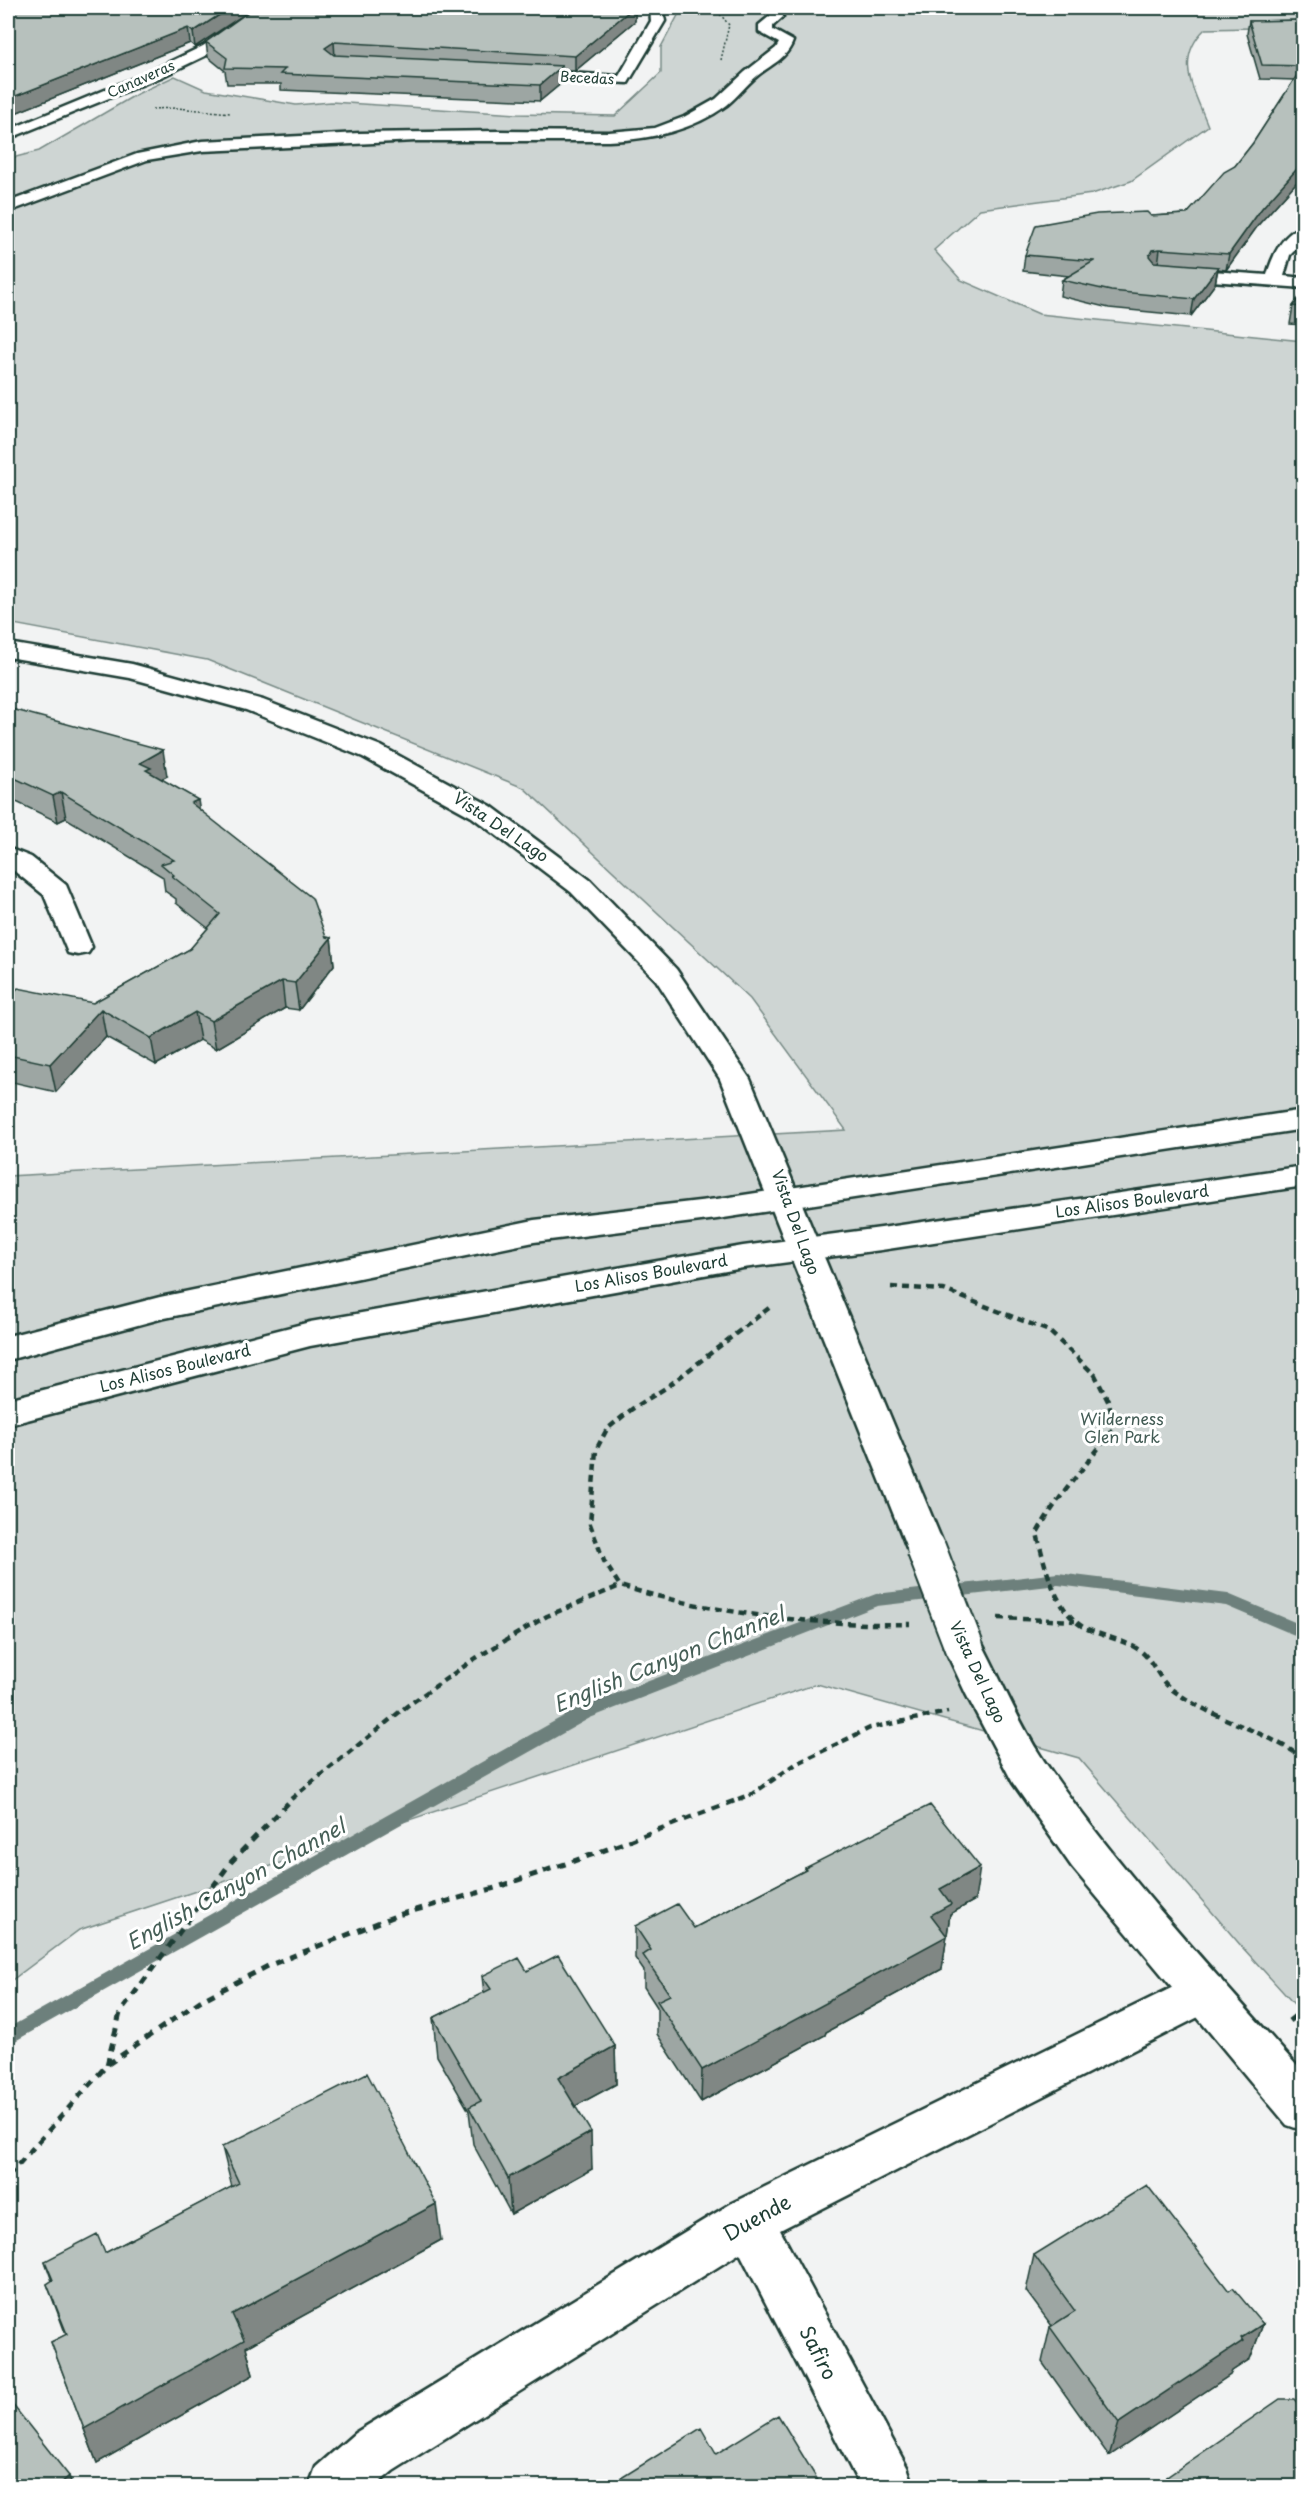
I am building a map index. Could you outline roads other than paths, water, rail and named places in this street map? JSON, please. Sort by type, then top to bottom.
[{"type":"street","name":"Canaveras","points":[[8,135],[156,74],[208,49],[265,8]]},
{"type":"street","points":[[8,207],[164,151],[260,142],[419,136],[604,135],[655,132],[684,122],[722,101],[742,80],[779,54],[786,41],[766,32],[766,25],[776,17],[776,8]]},
{"type":"street","name":"Becedas","points":[[508,74],[623,80],[658,21],[653,9]]},
{"type":"street","points":[[1274,281],[1282,253],[1304,231]]},
{"type":"street","points":[[1158,272],[1304,283]]},
{"type":"street","name":"Vista Del Lago","points":[[8,650],[99,665],[172,682],[288,717],[356,744],[428,780],[539,850],[592,893],[634,936],[702,1020],[738,1086],[773,1158],[785,1198],[964,1647],[986,1694],[1028,1771],[1087,1854],[1304,2109]]},
{"type":"street","points":[[8,856],[22,863],[56,891],[78,947]]},
{"type":"street","points":[[8,1348],[160,1308],[534,1231],[717,1209],[1304,1119]]},
{"type":"street","name":"Los Alisos Boulevard","points":[[8,1412],[310,1334],[743,1257],[1304,1176]]},
{"type":"street","name":"Duende","points":[[335,2487],[374,2452],[749,2220],[1204,1992]]},
{"type":"street","name":"Safiro","points":[[749,2220],[888,2487]]},
{"type":"waterway","name":"English Canyon Channel","points":[[8,2037],[584,1713],[876,1600],[1058,1579],[1228,1600],[1304,1633]]},
{"type":"park label","name":"Wilderness Glen Park","points":[[1122,1428]]}]
